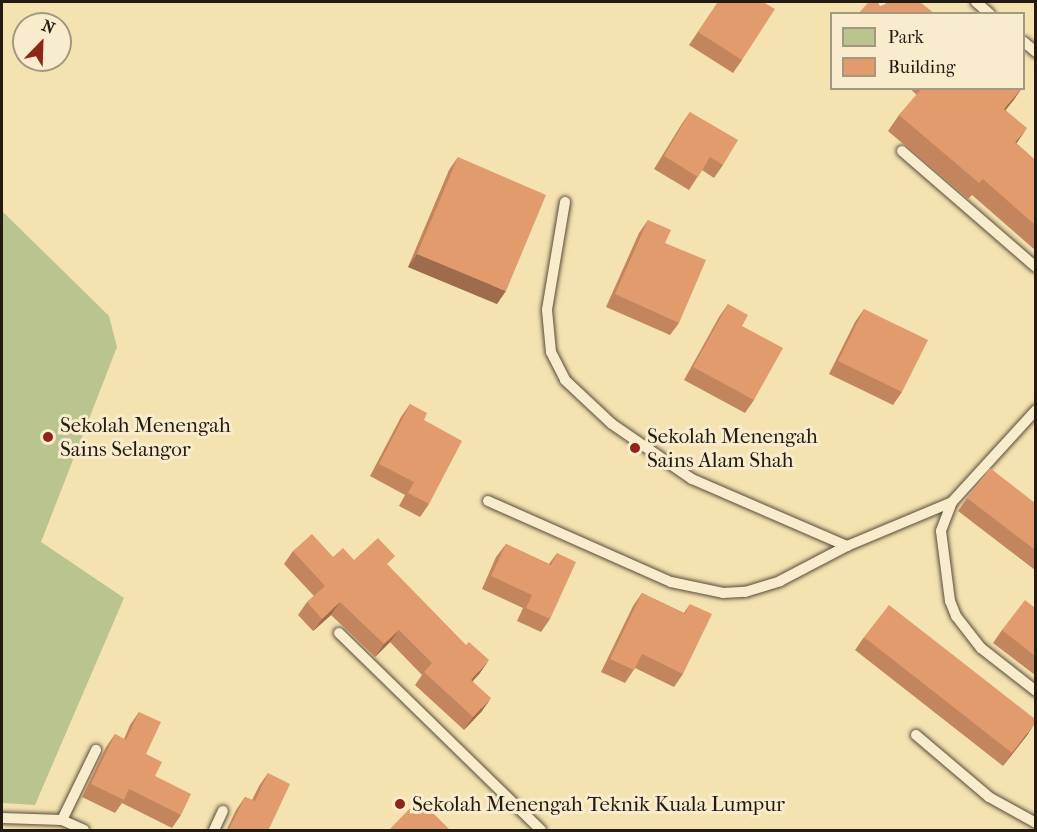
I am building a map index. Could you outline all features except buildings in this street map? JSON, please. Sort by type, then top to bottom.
[{"type":"lane","points":[[976,2],[988,12]]},
{"type":"lane","points":[[902,151],[1035,267]]},
{"type":"lane","points":[[565,202],[547,310],[551,352],[565,380],[612,424],[692,479],[847,546]]},
{"type":"lane","points":[[1035,410],[952,502],[942,531],[956,616],[981,648],[1035,691]]},
{"type":"lane","points":[[488,501],[671,582],[723,593],[745,592],[780,581],[847,546],[952,502]]},
{"type":"lane","points":[[339,633],[541,831]]},
{"type":"lane","points":[[916,735],[989,797],[1035,823]]},
{"type":"lane","points":[[62,820],[96,750]]},
{"type":"lane","points":[[214,831],[223,811]]},
{"type":"lane","points":[[2,818],[62,820],[84,831]]},
{"type":"green space","points":[[2,211],[109,316],[117,347],[41,542],[124,598],[35,805],[2,803]]},
{"type":"place","name":"Sekolah Menengah Sains Selangor","points":[[48,437]]},
{"type":"place","name":"Sekolah Menengah Sains Alam Shah","points":[[635,448]]},
{"type":"place","name":"Sekolah Menengah Teknik Kuala Lumpur","points":[[400,804]]}]
